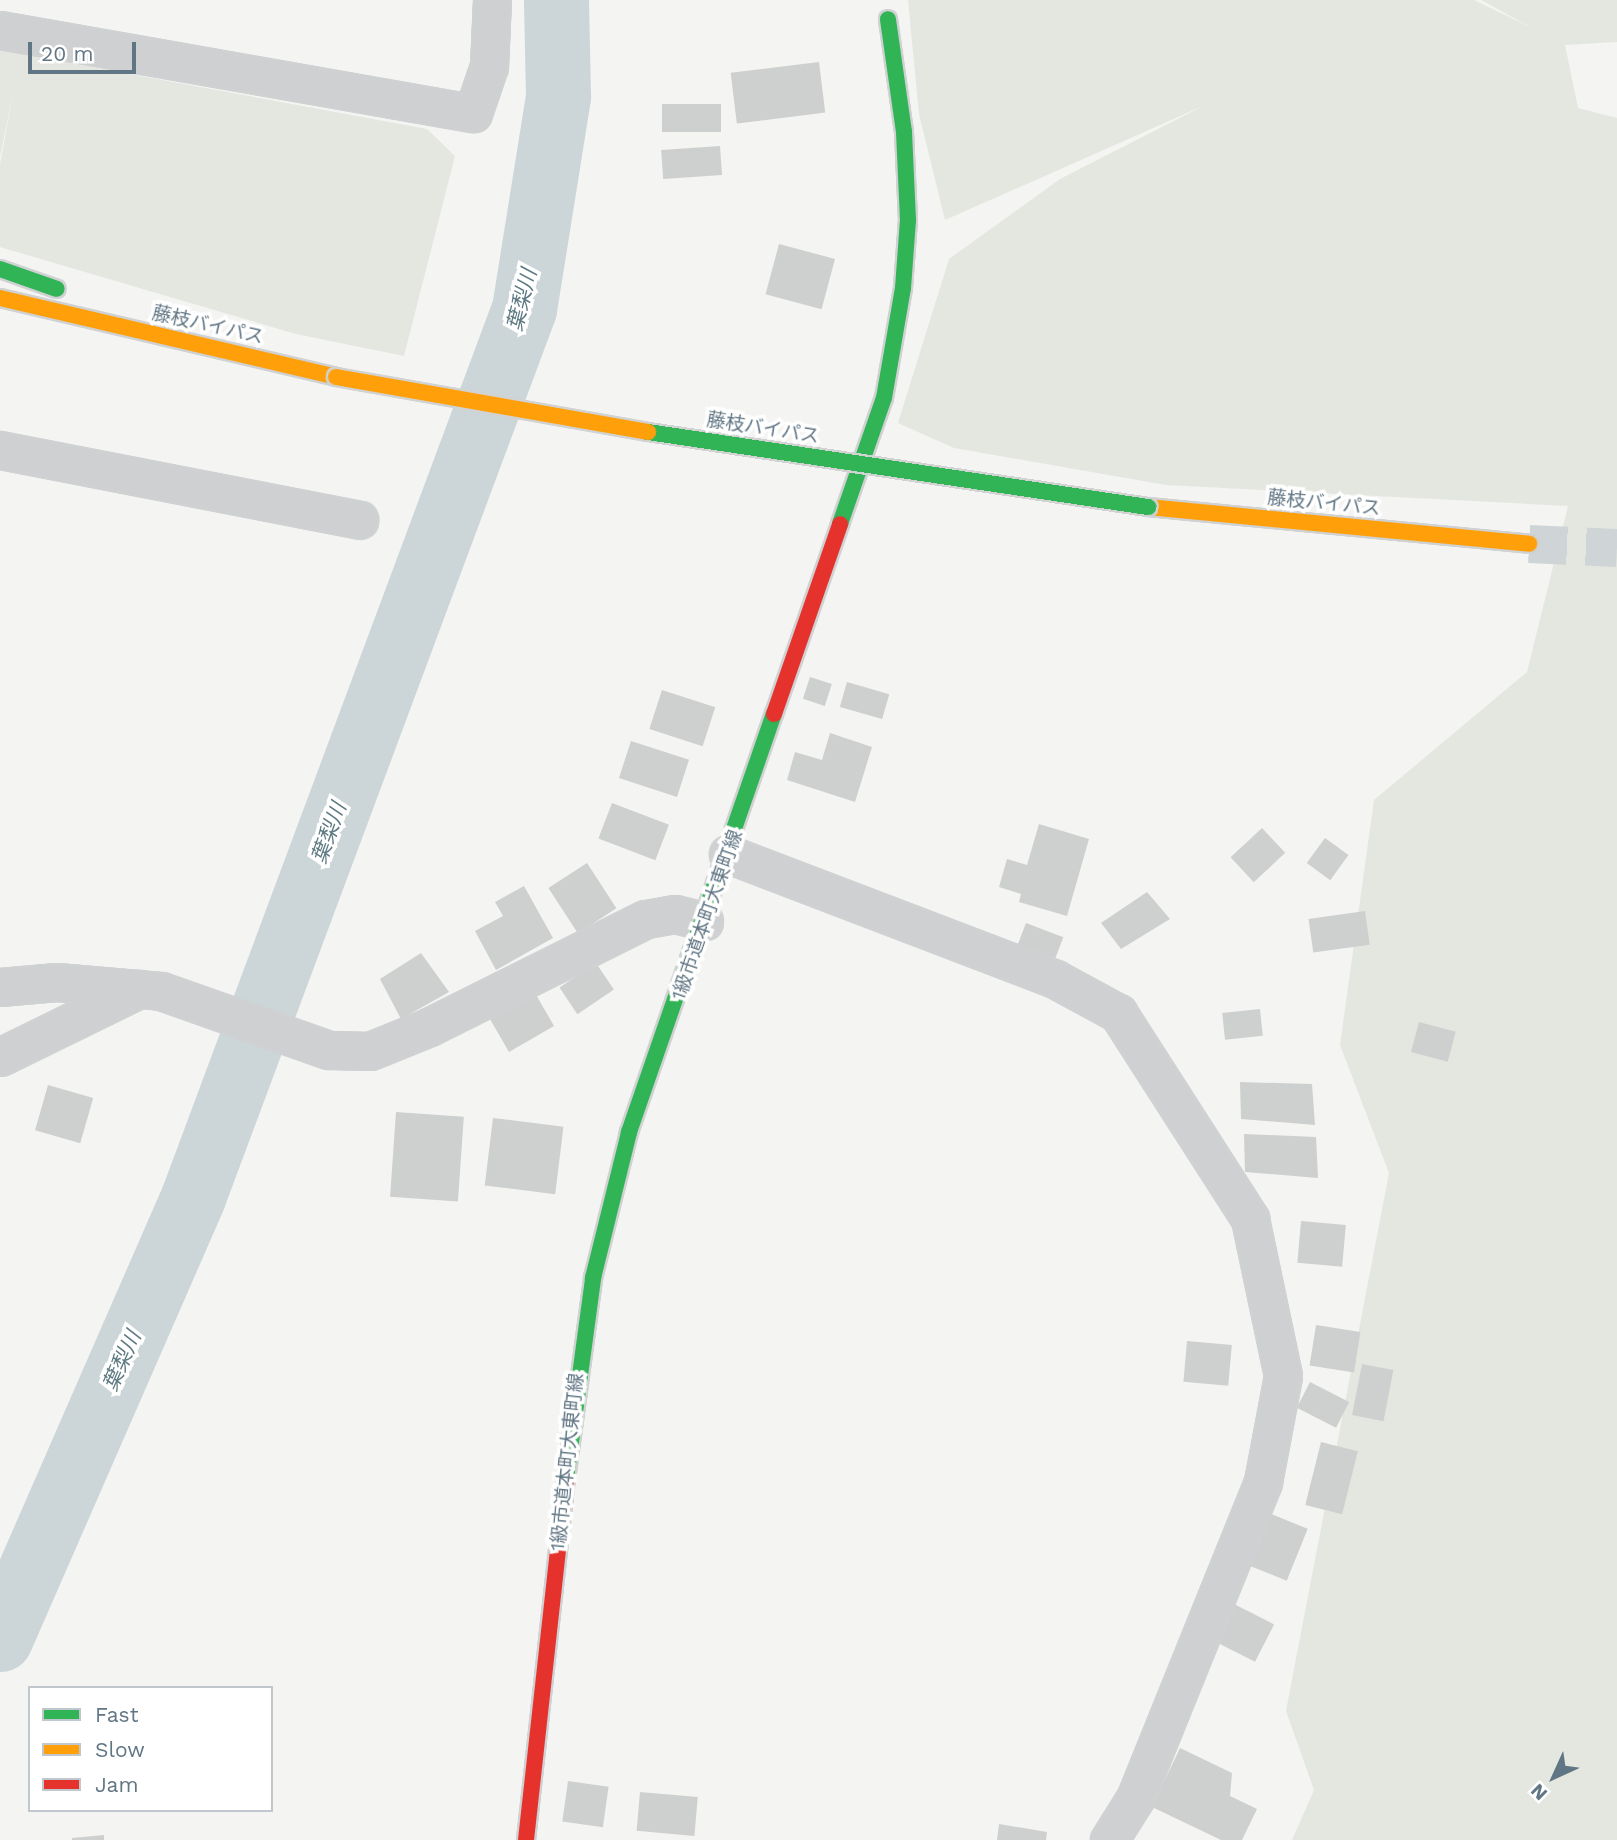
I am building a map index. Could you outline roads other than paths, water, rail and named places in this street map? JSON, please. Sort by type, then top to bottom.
[{"type":"main road","name":"1級市道本町大東町線","points":[[526,1840],[578,1368],[593,1279],[629,1132],[705,921],[884,398],[902,288],[908,220],[904,132],[886,9]]},
{"type":"main road","points":[[0,269],[213,347]]},
{"type":"main road","name":"藤枝バイパス","points":[[0,298],[336,377],[668,435],[1148,506],[1530,544]]},
{"type":"main road","points":[[67,332],[213,347]]},
{"type":"street","points":[[0,30],[473,113],[489,66],[492,0]]},
{"type":"street","points":[[0,450],[359,520]]},
{"type":"street","points":[[728,854],[1055,979],[1118,1013],[1250,1219],[1283,1376],[1263,1482],[1136,1797],[1109,1840]]},
{"type":"street","points":[[0,987],[57,982],[139,989],[189,1002],[329,1050],[370,1051],[429,1027],[646,919],[675,914],[705,921]]},
{"type":"street","points":[[0,1057],[139,989]]},
{"type":"waterway","name":"葉梨川","points":[[0,1639],[193,1197],[524,309],[558,96],[556,0]]},
{"type":"tunnel","points":[[1529,544],[1617,548]]}]
